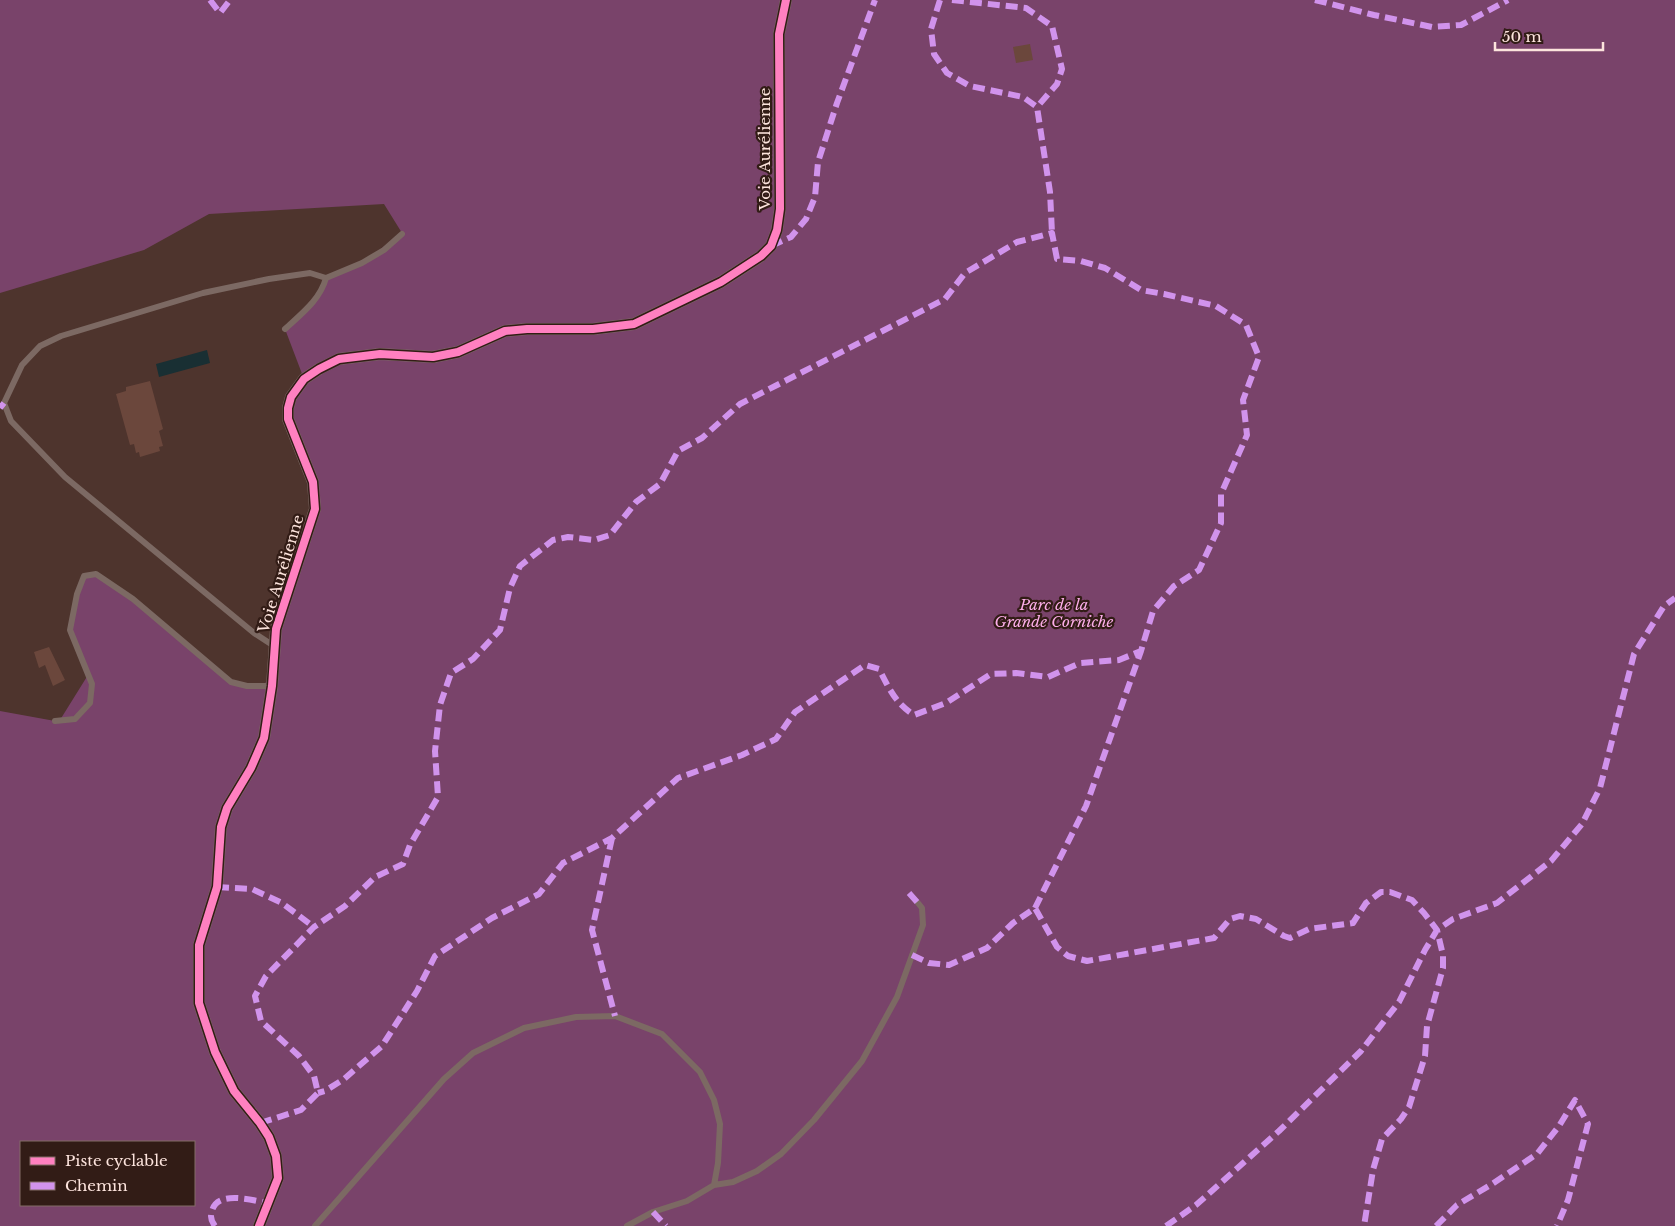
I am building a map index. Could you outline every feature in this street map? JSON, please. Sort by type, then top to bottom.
[{"type":"street","name":"Voie Aurélienne","points":[[259,1226],[278,1178],[276,1156],[260,1123],[234,1091],[215,1052],[199,1003],[199,945],[217,887],[221,827],[227,808],[250,768],[264,738],[272,686],[276,629],[315,509],[313,482],[288,419],[291,397],[304,379],[339,358],[380,354],[433,357],[458,352],[505,331],[593,329],[634,324],[721,282],[761,256],[771,246],[777,230],[780,209],[779,34],[786,0]]},
{"type":"lane","points":[[274,646],[254,633],[66,477],[11,421],[4,403],[22,365],[40,346],[61,336],[203,293],[310,272],[326,278],[384,250],[402,234]]},
{"type":"lane","points":[[285,329],[310,306],[323,290],[326,278]]},
{"type":"lane","points":[[55,721],[75,718],[90,703],[92,684],[70,630],[77,594],[84,576],[96,574],[133,599],[231,682],[247,686],[272,686]]},
{"type":"lane","points":[[626,1226],[652,1212],[688,1201],[714,1185],[733,1182],[757,1171],[781,1154],[814,1120],[862,1062],[897,997],[923,926],[922,908],[918,903]]},
{"type":"lane","points":[[315,1226],[444,1079],[473,1053],[524,1028],[576,1018],[615,1016],[662,1034],[700,1072],[714,1100],[720,1124],[718,1163],[714,1185]]},
{"type":"green space","name":"Parc de la Grande Corniche","points":[[0,0],[1675,0],[1675,1226],[0,1226],[0,711],[55,721],[60,720],[88,675],[70,630],[84,576],[96,574],[133,599],[231,682],[263,686],[273,673],[274,646],[315,509],[288,419],[304,379],[285,329],[310,306],[326,278],[362,263],[402,233],[384,204],[209,214],[144,250],[0,293]]},
{"type":"water","points":[[207,350],[210,363],[159,377],[156,364]]},
{"type":"building","points":[[1030,44],[1033,60],[1016,63],[1013,47]]},
{"type":"building","points":[[150,381],[163,429],[159,431],[163,446],[159,447],[160,451],[140,457],[139,452],[136,453],[134,444],[130,445],[116,394],[126,391],[126,387]]},
{"type":"building","points":[[49,647],[65,680],[53,686],[45,665],[39,668],[34,652]]},
{"type":"marked path","points":[[210,0],[220,13],[230,0]]},
{"type":"marked path","points":[[771,246],[791,237],[806,219],[815,197],[818,162],[837,103],[875,0]]},
{"type":"marked path","points":[[940,0],[931,29],[934,54],[947,73],[970,86],[1023,97],[1037,107],[1050,192],[1052,233]]},
{"type":"marked path","points":[[952,0],[1026,8],[1052,26],[1062,69],[1057,84],[1037,107]]},
{"type":"marked path","points":[[1315,0],[1432,27],[1461,25],[1508,0]]},
{"type":"marked path","points":[[260,1123],[301,1110],[318,1093],[314,1076],[299,1056],[261,1021],[255,996],[266,976],[314,927],[345,906],[375,877],[403,864],[410,845],[438,797],[435,751],[440,705],[451,673],[473,659],[500,630],[510,588],[520,566],[553,540],[568,537],[594,540],[610,535],[636,502],[660,484],[678,451],[702,438],[740,404],[945,299],[965,273],[1017,242],[1052,233],[1057,259],[1081,261],[1105,268],[1141,290],[1216,306],[1246,325],[1259,357],[1243,400],[1247,435],[1221,494],[1221,523],[1199,570],[1174,586],[1153,611],[1141,651],[1119,660],[1080,663],[1048,677],[1016,673],[991,674],[946,703],[914,715],[897,700],[879,669],[865,665],[795,712],[776,739],[742,755],[678,778],[612,838],[563,863],[539,894],[492,918],[435,956],[417,991],[382,1046],[344,1079],[325,1091],[318,1093]]},
{"type":"marked path","points":[[0,408],[4,403]]},
{"type":"marked path","points":[[1166,1226],[1196,1205],[1279,1131],[1361,1051],[1399,1002],[1437,930],[1453,919],[1497,903],[1551,861],[1582,824],[1600,788],[1634,654],[1664,606],[1675,598]]},
{"type":"marked path","points":[[1035,908],[1086,806],[1141,651]]},
{"type":"marked path","points":[[612,838],[592,930],[615,1016]]},
{"type":"marked path","points":[[217,887],[252,889],[282,903],[314,927]]},
{"type":"marked path","points":[[912,955],[929,963],[949,965],[987,948],[1013,923],[1035,908],[1057,947],[1068,956],[1087,961],[1214,938],[1230,919],[1240,916],[1256,919],[1290,938],[1309,929],[1353,923],[1366,903],[1381,892],[1390,892],[1412,900],[1437,930],[1443,955],[1443,968],[1427,1026],[1425,1056],[1409,1107],[1401,1119],[1382,1139],[1373,1170],[1364,1226]]},
{"type":"marked path","points":[[909,893],[918,903]]},
{"type":"marked path","points":[[1436,1226],[1457,1205],[1537,1154],[1559,1126],[1575,1100],[1588,1124],[1568,1200],[1557,1226]]},
{"type":"marked path","points":[[215,1226],[211,1219],[211,1213],[215,1205],[221,1200],[236,1198],[267,1203]]},
{"type":"marked path","points":[[653,1212],[666,1226]]},
{"type":"cycle path","points":[[259,1226],[278,1178],[276,1156],[269,1137],[234,1091],[215,1052],[199,1003],[199,945],[217,887],[221,827],[227,808],[251,768],[264,738],[272,686],[276,629],[315,509],[313,482],[288,419],[291,397],[304,379],[339,359],[380,354],[433,357],[458,352],[505,331],[593,329],[634,324],[721,282],[761,256],[771,246],[777,230],[780,209],[779,34],[786,0]]}]
